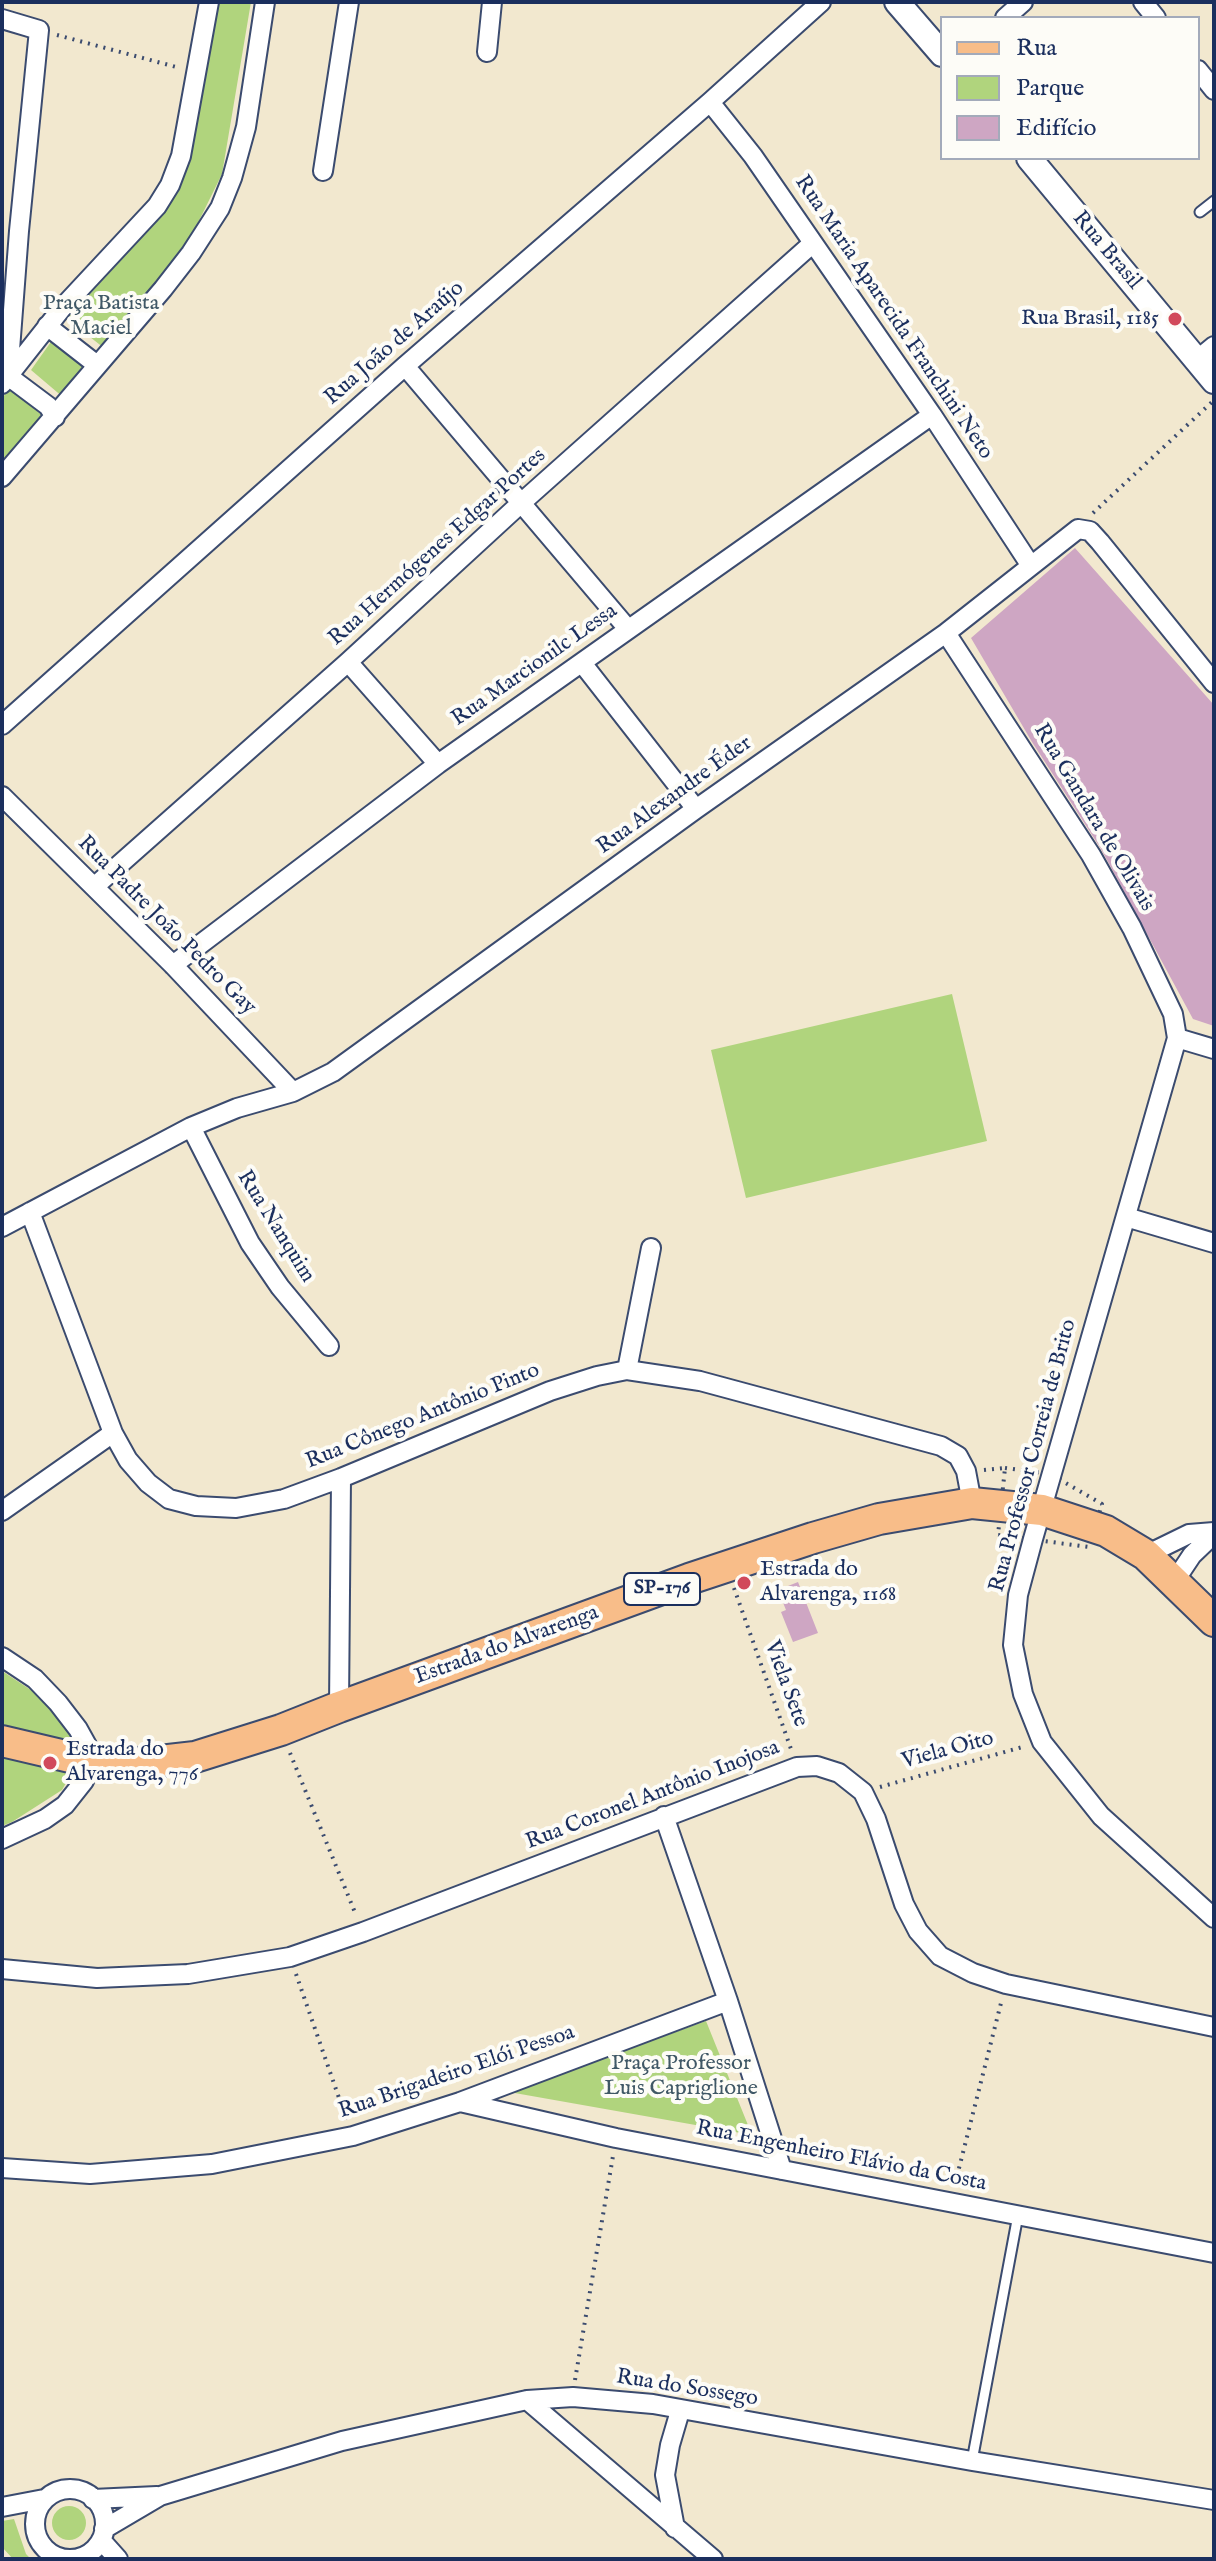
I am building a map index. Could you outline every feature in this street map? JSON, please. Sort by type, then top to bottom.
[{"type":"main road","name":"Estrada do Alvarenga","points":[[2,1741],[91,1762],[142,1763],[195,1757],[281,1730],[726,1567],[879,1519],[972,1503],[1042,1510],[1096,1526],[1146,1555],[1214,1621]]},
{"type":"street","points":[[5,380],[47,326],[157,206],[170,185],[181,156],[209,2]]},
{"type":"street","points":[[2,477],[163,289],[220,208],[246,127],[265,2]]},
{"type":"street","points":[[323,171],[349,2]]},
{"type":"street","points":[[487,52],[492,2]]},
{"type":"street","name":"Rua João de Araújo","points":[[2,725],[405,366],[821,2]]},
{"type":"street","points":[[897,2],[940,52]]},
{"type":"street","points":[[1007,16],[1023,2]]},
{"type":"street","points":[[2,19],[39,30],[5,380]]},
{"type":"street","points":[[1200,72],[1214,90]]},
{"type":"street","name":"Rua Maria Aparecida Franchini Neto","points":[[710,102],[753,156],[932,415],[1031,566]]},
{"type":"street","name":"Rua Brasil","points":[[1031,160],[1205,353],[1214,381]]},
{"type":"street","name":"Rua Hermógenes Edgar Portes","points":[[94,887],[813,243]]},
{"type":"street","points":[[47,326],[97,365]]},
{"type":"street","points":[[405,366],[628,629]]},
{"type":"street","points":[[5,380],[48,406],[55,417]]},
{"type":"street","name":"Rua Marcionilc Lessa","points":[[173,965],[438,764],[932,415]]},
{"type":"street","points":[[1078,529],[1090,531],[1100,542],[1214,683]]},
{"type":"street","name":"Rua Alexandre Éder","points":[[2,1227],[191,1127],[237,1108],[293,1092],[333,1072],[696,809],[946,633],[1078,529]]},
{"type":"street","name":"Rua Gandara de Olivais","points":[[946,633],[1091,855],[1125,915],[1173,1014],[1177,1038]]},
{"type":"street","points":[[348,662],[438,764]]},
{"type":"street","points":[[582,663],[696,809]]},
{"type":"street","name":"Rua Padre João Pedro Gay","points":[[2,796],[173,965],[293,1092]]},
{"type":"street","points":[[1177,1038],[1214,1049]]},
{"type":"street","name":"Rua Professor Correia de Brito","points":[[1177,1038],[1050,1474],[1018,1595],[1013,1645],[1023,1694],[1042,1742],[1101,1816],[1214,1918]]},
{"type":"street","name":"Rua Nanquim","points":[[191,1127],[250,1243],[280,1287],[329,1346]]},
{"type":"street","name":"Rua Cônego Antônio Pinto","points":[[30,1212],[113,1433],[128,1460],[148,1483],[169,1499],[196,1506],[236,1508],[284,1499],[550,1391],[627,1370],[700,1381],[941,1446],[958,1456],[966,1471],[972,1503]]},
{"type":"street","points":[[1126,1217],[1214,1243]]},
{"type":"street","points":[[627,1370],[651,1248]]},
{"type":"street","points":[[2,1511],[113,1433]]},
{"type":"street","points":[[339,1707],[341,1478]]},
{"type":"street","points":[[1146,1555],[1176,1538],[1214,1533]]},
{"type":"street","points":[[1174,1582],[1192,1555],[1214,1533]]},
{"type":"street","points":[[2,1657],[35,1679],[58,1703],[78,1729],[88,1747],[91,1762],[84,1781],[65,1805],[32,1826],[2,1839]]},
{"type":"street","name":"Rua Coronel Antônio Inojosa","points":[[2,1969],[97,1978],[188,1974],[290,1957],[797,1767],[817,1766],[839,1773],[863,1792]]},
{"type":"street","points":[[863,1792],[876,1819],[904,1904],[918,1931],[940,1956],[973,1973],[1006,1984],[1214,2027]]},
{"type":"street","points":[[664,1816],[782,2170]]},
{"type":"street","name":"Rua Brigadeiro Elói Pessoa","points":[[2,2168],[90,2174],[212,2164],[353,2136],[460,2102],[728,2001]]},
{"type":"street","name":"Rua Engenheiro Flávio da Costa","points":[[460,2102],[616,2138],[1214,2253]]},
{"type":"street","name":"Rua do Sossego","points":[[93,2499],[160,2496],[342,2441],[527,2400],[573,2397],[653,2404],[1214,2500]]},
{"type":"street","points":[[527,2400],[713,2559]]},
{"type":"street","points":[[675,2528],[665,2475],[680,2411]]},
{"type":"street","points":[[2,2507],[44,2499],[53,2493],[74,2489],[93,2499],[100,2507],[102,2534],[118,2559]]},
{"type":"street","name":"Rua do Sossego","points":[[102,2534],[160,2496]]},
{"type":"street","points":[[44,2499],[37,2510],[37,2536],[43,2547],[54,2555],[77,2558],[102,2534]]},
{"type":"lane","points":[[1200,212],[1214,201]]},
{"type":"lane","points":[[972,2461],[1018,2215]]},
{"type":"path","points":[[39,30],[198,73]]},
{"type":"path","points":[[1078,529],[1214,400]]},
{"type":"path","name":"Viela Sete","points":[[726,1567],[797,1767]]},
{"type":"path","points":[[281,1730],[363,1932]]},
{"type":"path","name":"Viela Oito","points":[[863,1792],[1042,1742]]},
{"type":"path","points":[[290,1957],[353,2136]]},
{"type":"path","points":[[951,2202],[1006,1984]]},
{"type":"path","points":[[573,2397],[616,2138]]},
{"type":"green space","name":"Praça Batista Maciel","points":[[217,2],[251,2],[222,174],[190,239],[104,348],[67,319],[143,236],[181,184]]},
{"type":"green space","name":"Praça Batista Maciel","points":[[53,339],[89,367],[64,398],[31,370]]},
{"type":"green space","name":"Praça Batista Maciel","points":[[10,389],[44,417],[2,463],[2,398]]},
{"type":"green space","points":[[952,994],[987,1141],[746,1198],[711,1050]]},
{"type":"green space","points":[[2,1671],[37,1694],[75,1739],[79,1760],[62,1790],[2,1826]]},
{"type":"green space","name":"Praça Professor Luis Capriglione","points":[[706,2021],[752,2135],[509,2092]]},
{"type":"green space","points":[[69,2506],[81,2511],[86,2523],[81,2535],[69,2540],[57,2535],[52,2523],[57,2511]]},
{"type":"green space","points":[[14,2519],[26,2554],[31,2559],[13,2559],[2,2547],[2,2521]]},
{"type":"building","points":[[1075,548],[1214,705],[1214,1026],[1193,1019],[1101,849],[1032,742],[971,638]]},
{"type":"building","points":[[798,1582],[818,1633],[793,1642],[781,1612],[786,1610],[778,1590]]},
{"type":"place","name":"Rua Brasil, 1185","points":[[1175,319]]},
{"type":"place","name":"Estrada do Alvarenga, 1168","points":[[744,1583]]},
{"type":"place","name":"Estrada do Alvarenga, 776","points":[[50,1763]]}]
